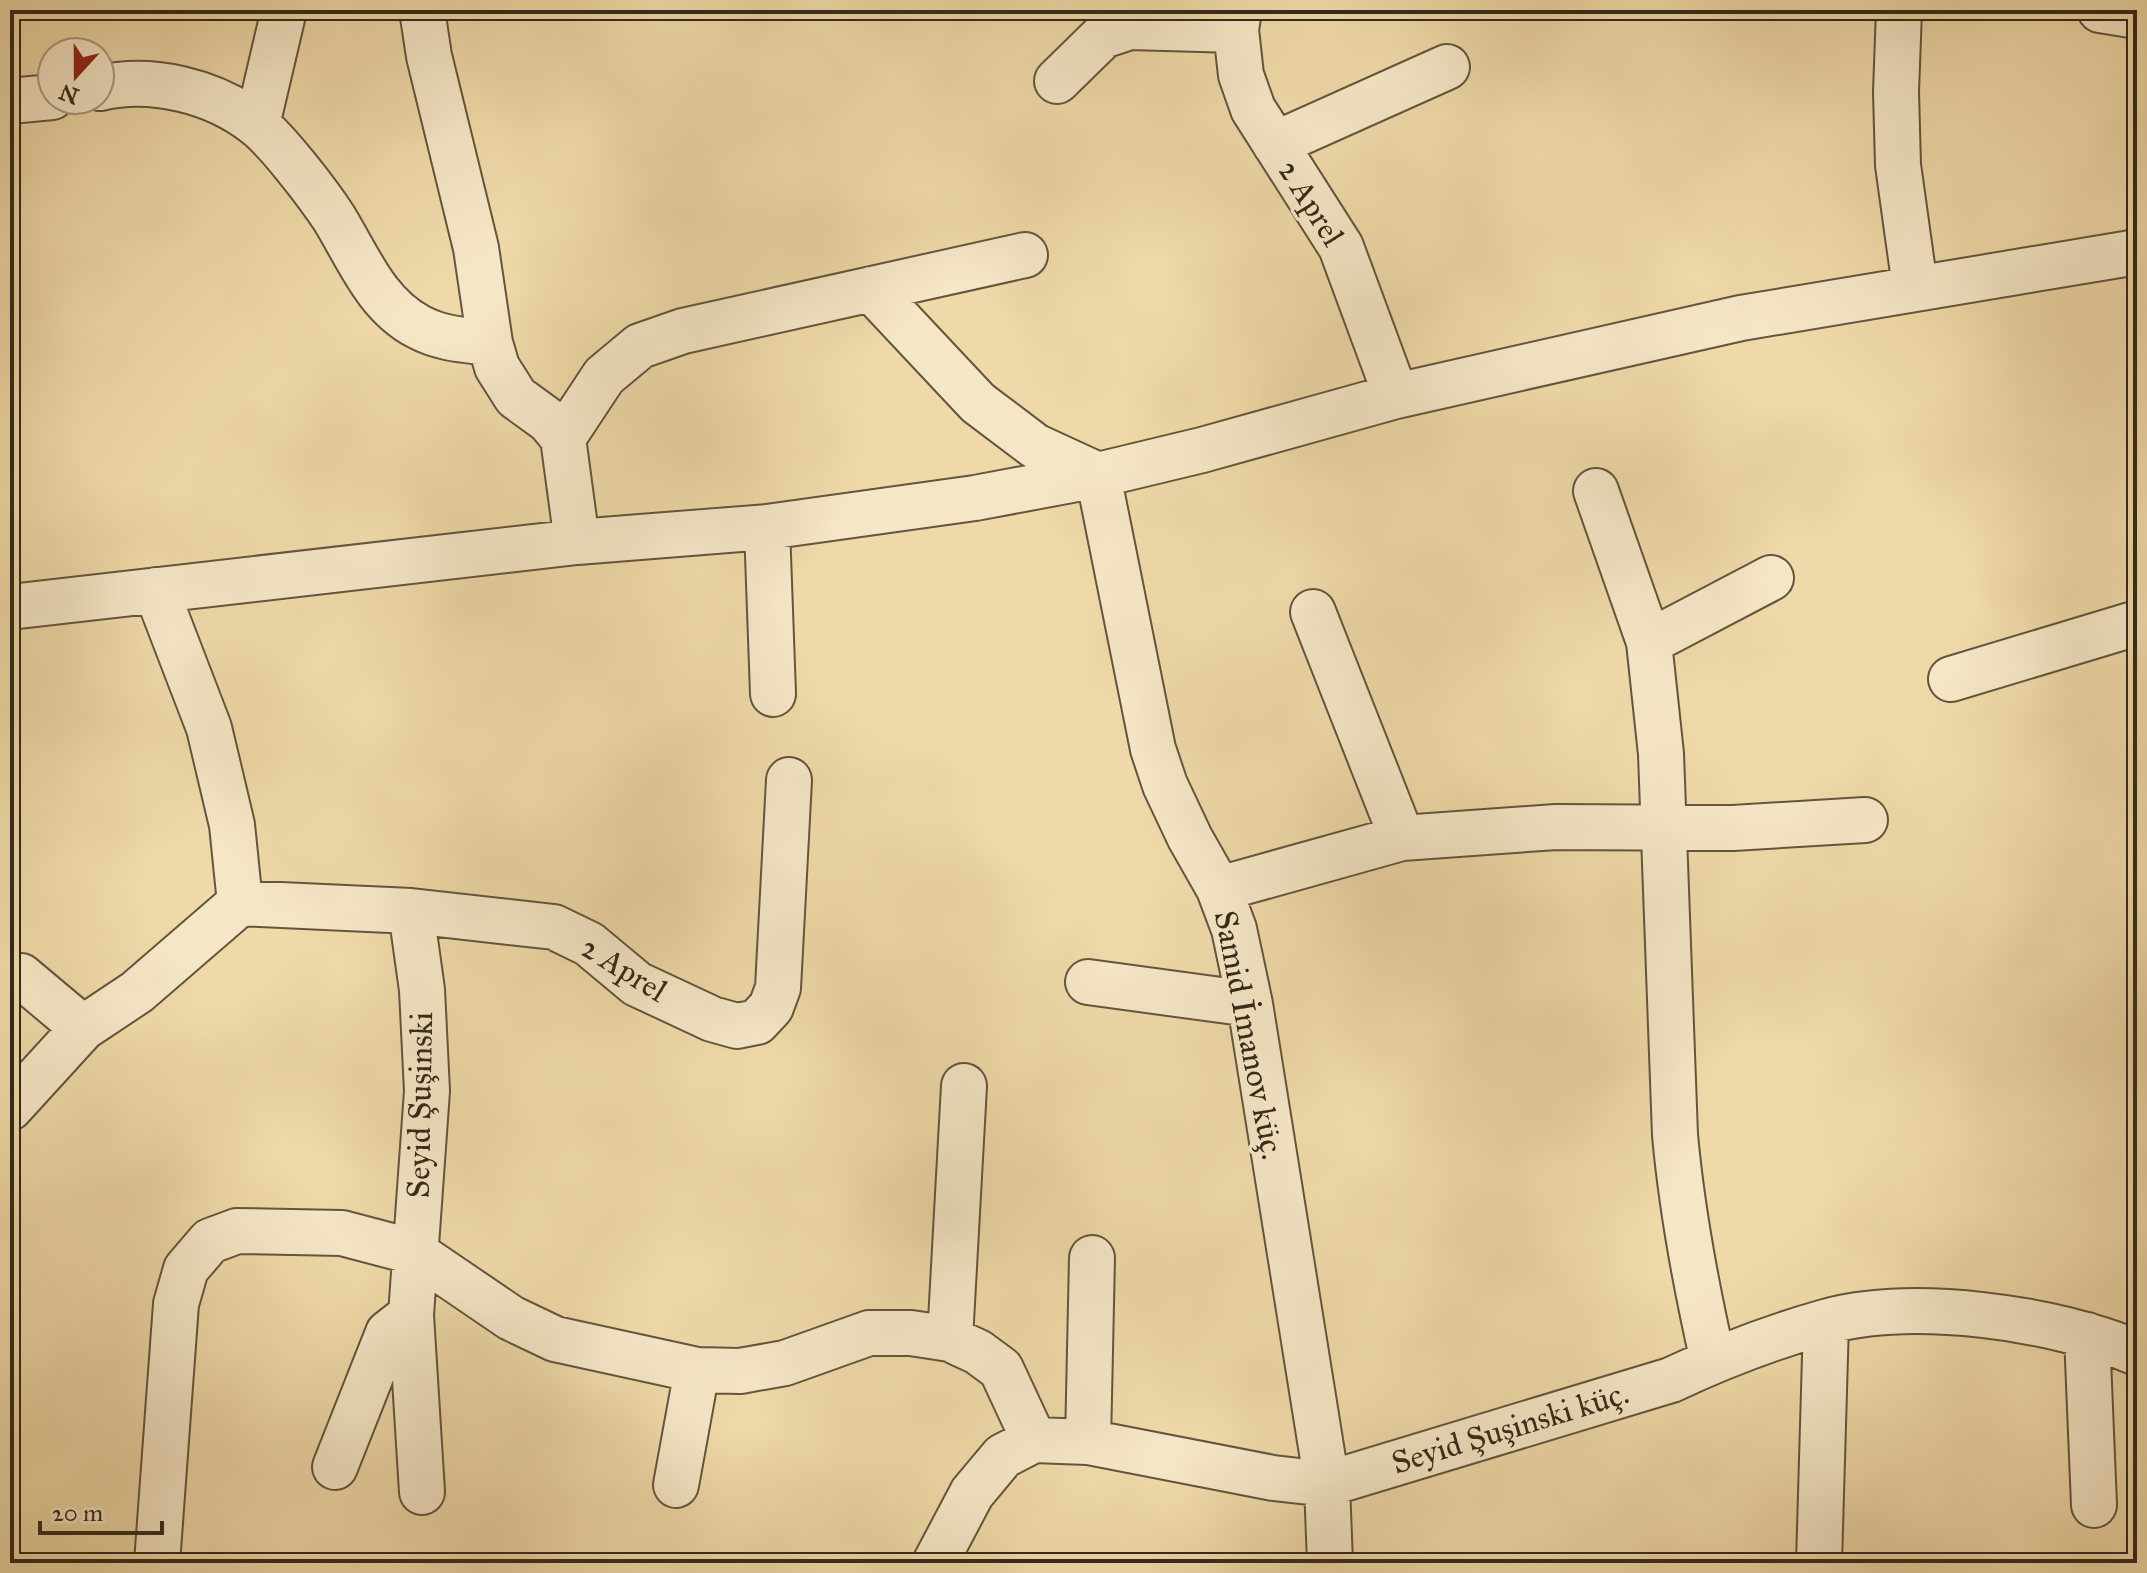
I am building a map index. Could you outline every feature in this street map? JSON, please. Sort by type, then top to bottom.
[{"type":"street","points":[[257,125],[284,10]]},
{"type":"street","points":[[422,10],[429,56],[476,248],[490,343],[497,367],[516,397],[549,421],[563,438],[577,542]]},
{"type":"street","points":[[1899,10],[1896,92],[1898,165],[1915,287]]},
{"type":"street","points":[[2100,10],[2137,16]]},
{"type":"street","points":[[1057,81],[1103,36],[1130,27],[1238,20]]},
{"type":"street","name":"2 Aprel","points":[[1238,20],[1245,87],[1253,109],[1341,247],[1396,396]]},
{"type":"street","points":[[1275,144],[1447,67]]},
{"type":"street","points":[[116,84],[158,85],[198,93],[257,125],[332,216],[380,296],[417,326],[448,338],[490,343]]},
{"type":"street","points":[[10,101],[36,99]]},
{"type":"street","points":[[10,607],[577,542],[767,527],[975,498],[1098,475],[1202,450],[1396,396],[1741,318],[2137,252]]},
{"type":"street","points":[[563,438],[604,376],[640,346],[683,331],[1025,255]]},
{"type":"street","points":[[871,289],[978,403],[1035,446],[1098,475]]},
{"type":"street","name":"Samid İmanov küç.","points":[[1098,475],[1153,749],[1177,812],[1219,889],[1234,929],[1250,1004],[1327,1484],[1330,1563]]},
{"type":"street","points":[[1596,491],[1649,642],[1661,754],[1675,1135],[1690,1256],[1713,1361]]},
{"type":"street","points":[[767,527],[773,694]]},
{"type":"street","points":[[1649,642],[1771,578]]},
{"type":"street","points":[[10,1108],[83,1028],[137,992],[240,903],[232,825],[209,728],[156,590]]},
{"type":"street","points":[[1313,612],[1402,838]]},
{"type":"street","points":[[1951,679],[2137,623]]},
{"type":"street","name":"2 Aprel","points":[[240,903],[411,911],[554,927],[589,944],[637,984],[712,1019],[737,1026],[757,1022],[771,1007],[778,988],[789,780]]},
{"type":"street","points":[[1219,889],[1402,838],[1556,827],[1733,828],[1865,820]]},
{"type":"street","name":"Seyid Şuşinski","points":[[411,911],[422,990],[427,1091],[411,1315],[422,1492]]},
{"type":"street","points":[[21,976],[83,1028]]},
{"type":"street","points":[[1088,982],[1250,1004]]},
{"type":"street","points":[[950,1339],[964,1086]]},
{"type":"street","name":"Seyid Şuşinski","points":[[157,1563],[176,1304],[186,1269],[210,1241],[237,1231],[342,1233],[414,1252],[511,1318],[555,1339],[697,1370],[740,1371],[785,1363],[869,1333],[911,1333],[950,1339],[978,1352],[1001,1369],[1034,1440]]},
{"type":"street","points":[[1088,1442],[1092,1258]]},
{"type":"street","name":"Seyid Şuşinski küç.","points":[[1034,1440],[1088,1442],[1273,1478],[1327,1484],[1671,1380],[1713,1361],[1826,1322],[1881,1313],[1997,1317],[2087,1335],[2137,1353]]},
{"type":"street","points":[[335,1467],[388,1333],[411,1315]]},
{"type":"street","points":[[1819,1563],[1826,1322]]},
{"type":"street","points":[[2087,1335],[2094,1505]]},
{"type":"street","points":[[676,1485],[697,1370]]},
{"type":"street","points":[[935,1563],[972,1493],[1003,1456],[1034,1440]]}]
